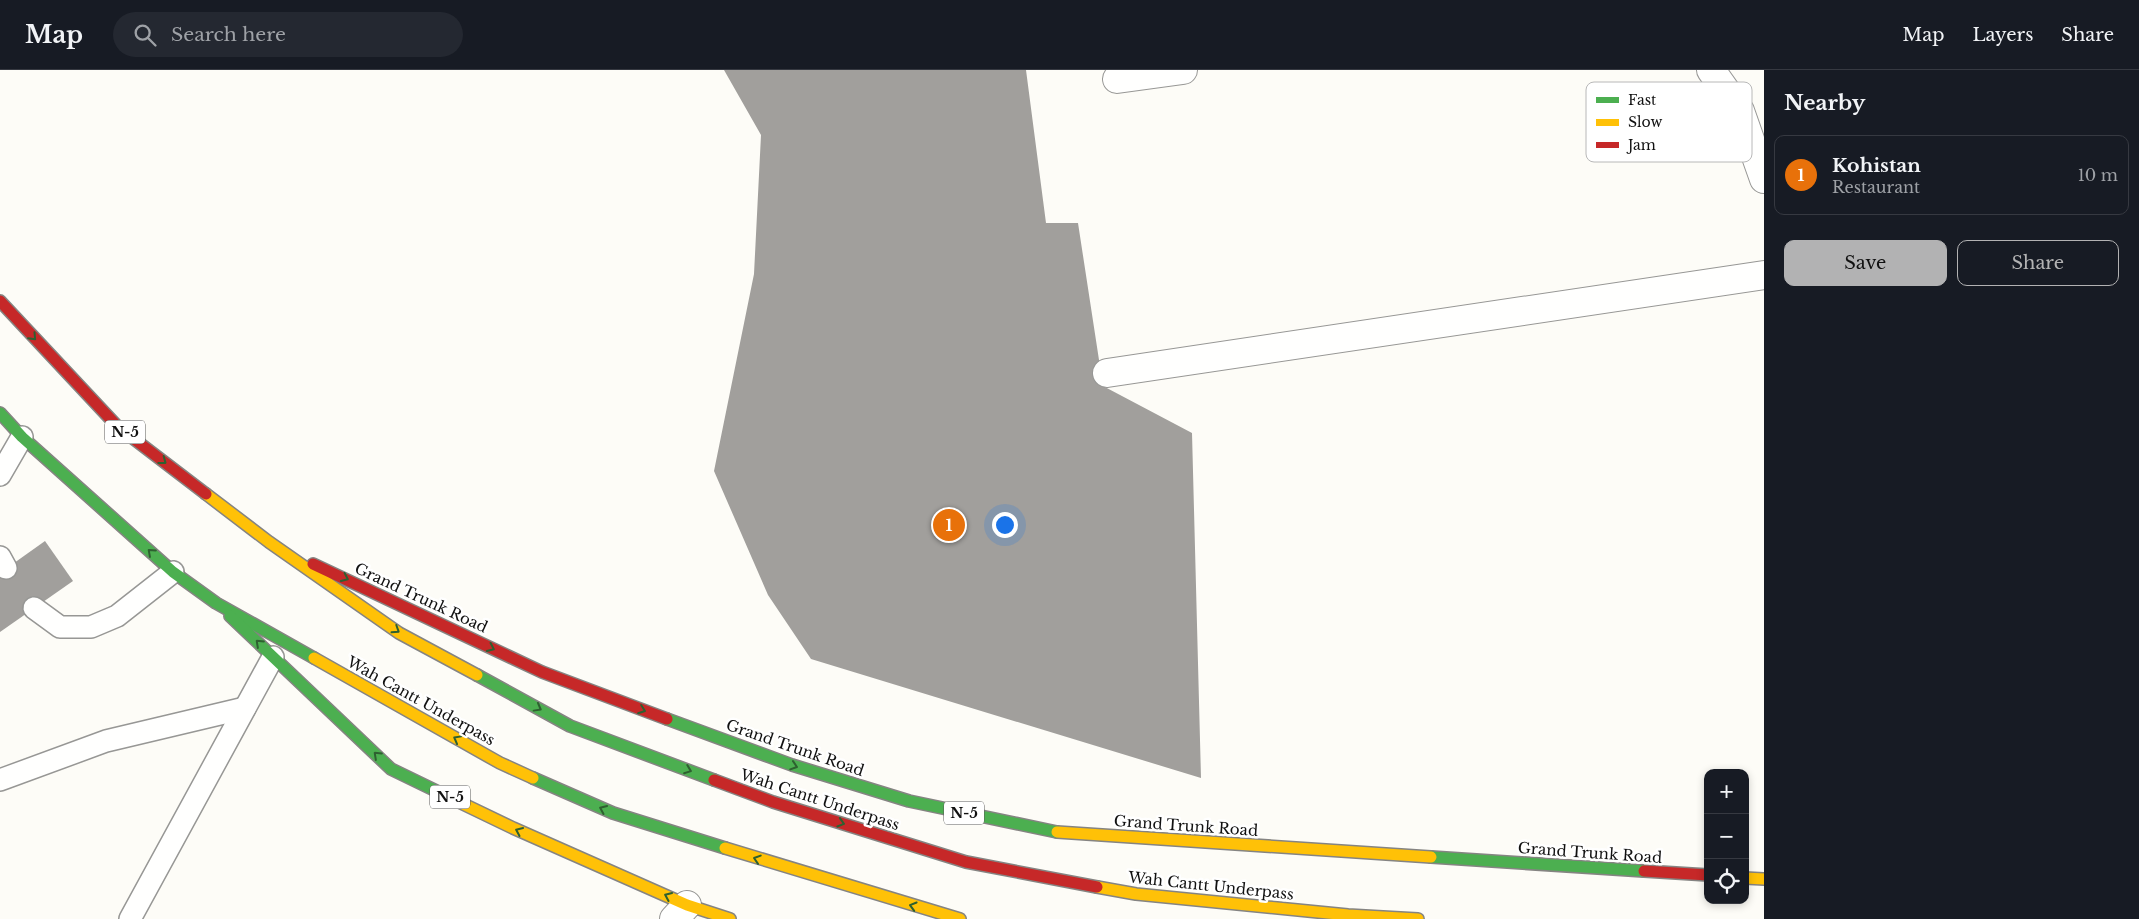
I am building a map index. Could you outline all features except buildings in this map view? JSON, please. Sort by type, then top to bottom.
[{"type":"main road","name":"Grand Trunk Road","points":[[0,301],[117,426],[269,542],[542,672],[792,766],[909,801],[1052,832],[1704,875]]},
{"type":"main road","name":"N-5","points":[[0,413],[22,437],[173,572],[216,604],[391,769],[680,912],[730,919]]},
{"type":"main road","name":"Wah Cantt Underpass","points":[[269,542],[399,633],[570,726],[773,802],[966,862],[1136,894],[1348,915],[1418,919]]},
{"type":"main road","name":"Wah Cantt Underpass","points":[[216,604],[500,763],[613,813],[815,877],[960,919]]},
{"type":"main road","points":[[1749,878],[1764,879]]},
{"type":"street","points":[[1118,79],[1183,70]]},
{"type":"street","points":[[1711,70],[1719,82]]},
{"type":"street","points":[[1752,141],[1762,166]]},
{"type":"street","points":[[1107,373],[1764,275]]},
{"type":"lane","points":[[0,475],[22,437]]},
{"type":"lane","points":[[34,608],[60,627],[90,627],[117,616],[173,572]]},
{"type":"lane","points":[[130,919],[273,657]]},
{"type":"lane","points":[[0,780],[106,742],[245,708]]},
{"type":"traffic: fast","points":[[0,413],[22,437],[173,572],[216,603],[314,658]]},
{"type":"traffic: fast","points":[[230,616],[391,769],[459,802]]},
{"type":"traffic: fast","points":[[477,675],[570,726],[714,780]]},
{"type":"traffic: fast","points":[[667,719],[792,765],[909,801],[1057,832]]},
{"type":"traffic: fast","points":[[533,778],[613,813],[725,848]]},
{"type":"traffic: fast","points":[[1431,857],[1644,871]]},
{"type":"traffic: slow","points":[[206,494],[269,542],[399,633],[477,675]]},
{"type":"traffic: slow","points":[[314,658],[500,763],[533,778]]},
{"type":"traffic: slow","points":[[459,802],[687,905],[730,919]]},
{"type":"traffic: slow","points":[[1057,832],[1431,857]]},
{"type":"traffic: slow","points":[[725,848],[960,919]]},
{"type":"traffic: slow","points":[[1749,878],[1764,879]]},
{"type":"traffic: slow","points":[[1097,887],[1136,894],[1348,915],[1418,919]]},
{"type":"traffic: jam","points":[[0,301],[117,426],[206,494]]},
{"type":"traffic: jam","points":[[313,564],[542,672],[667,719]]},
{"type":"traffic: jam","points":[[714,780],[773,802],[966,862],[1097,887]]},
{"type":"traffic: jam","points":[[1644,871],[1704,875]]},
{"type":"place","name":"Kohistan","points":[[949,525]]}]
